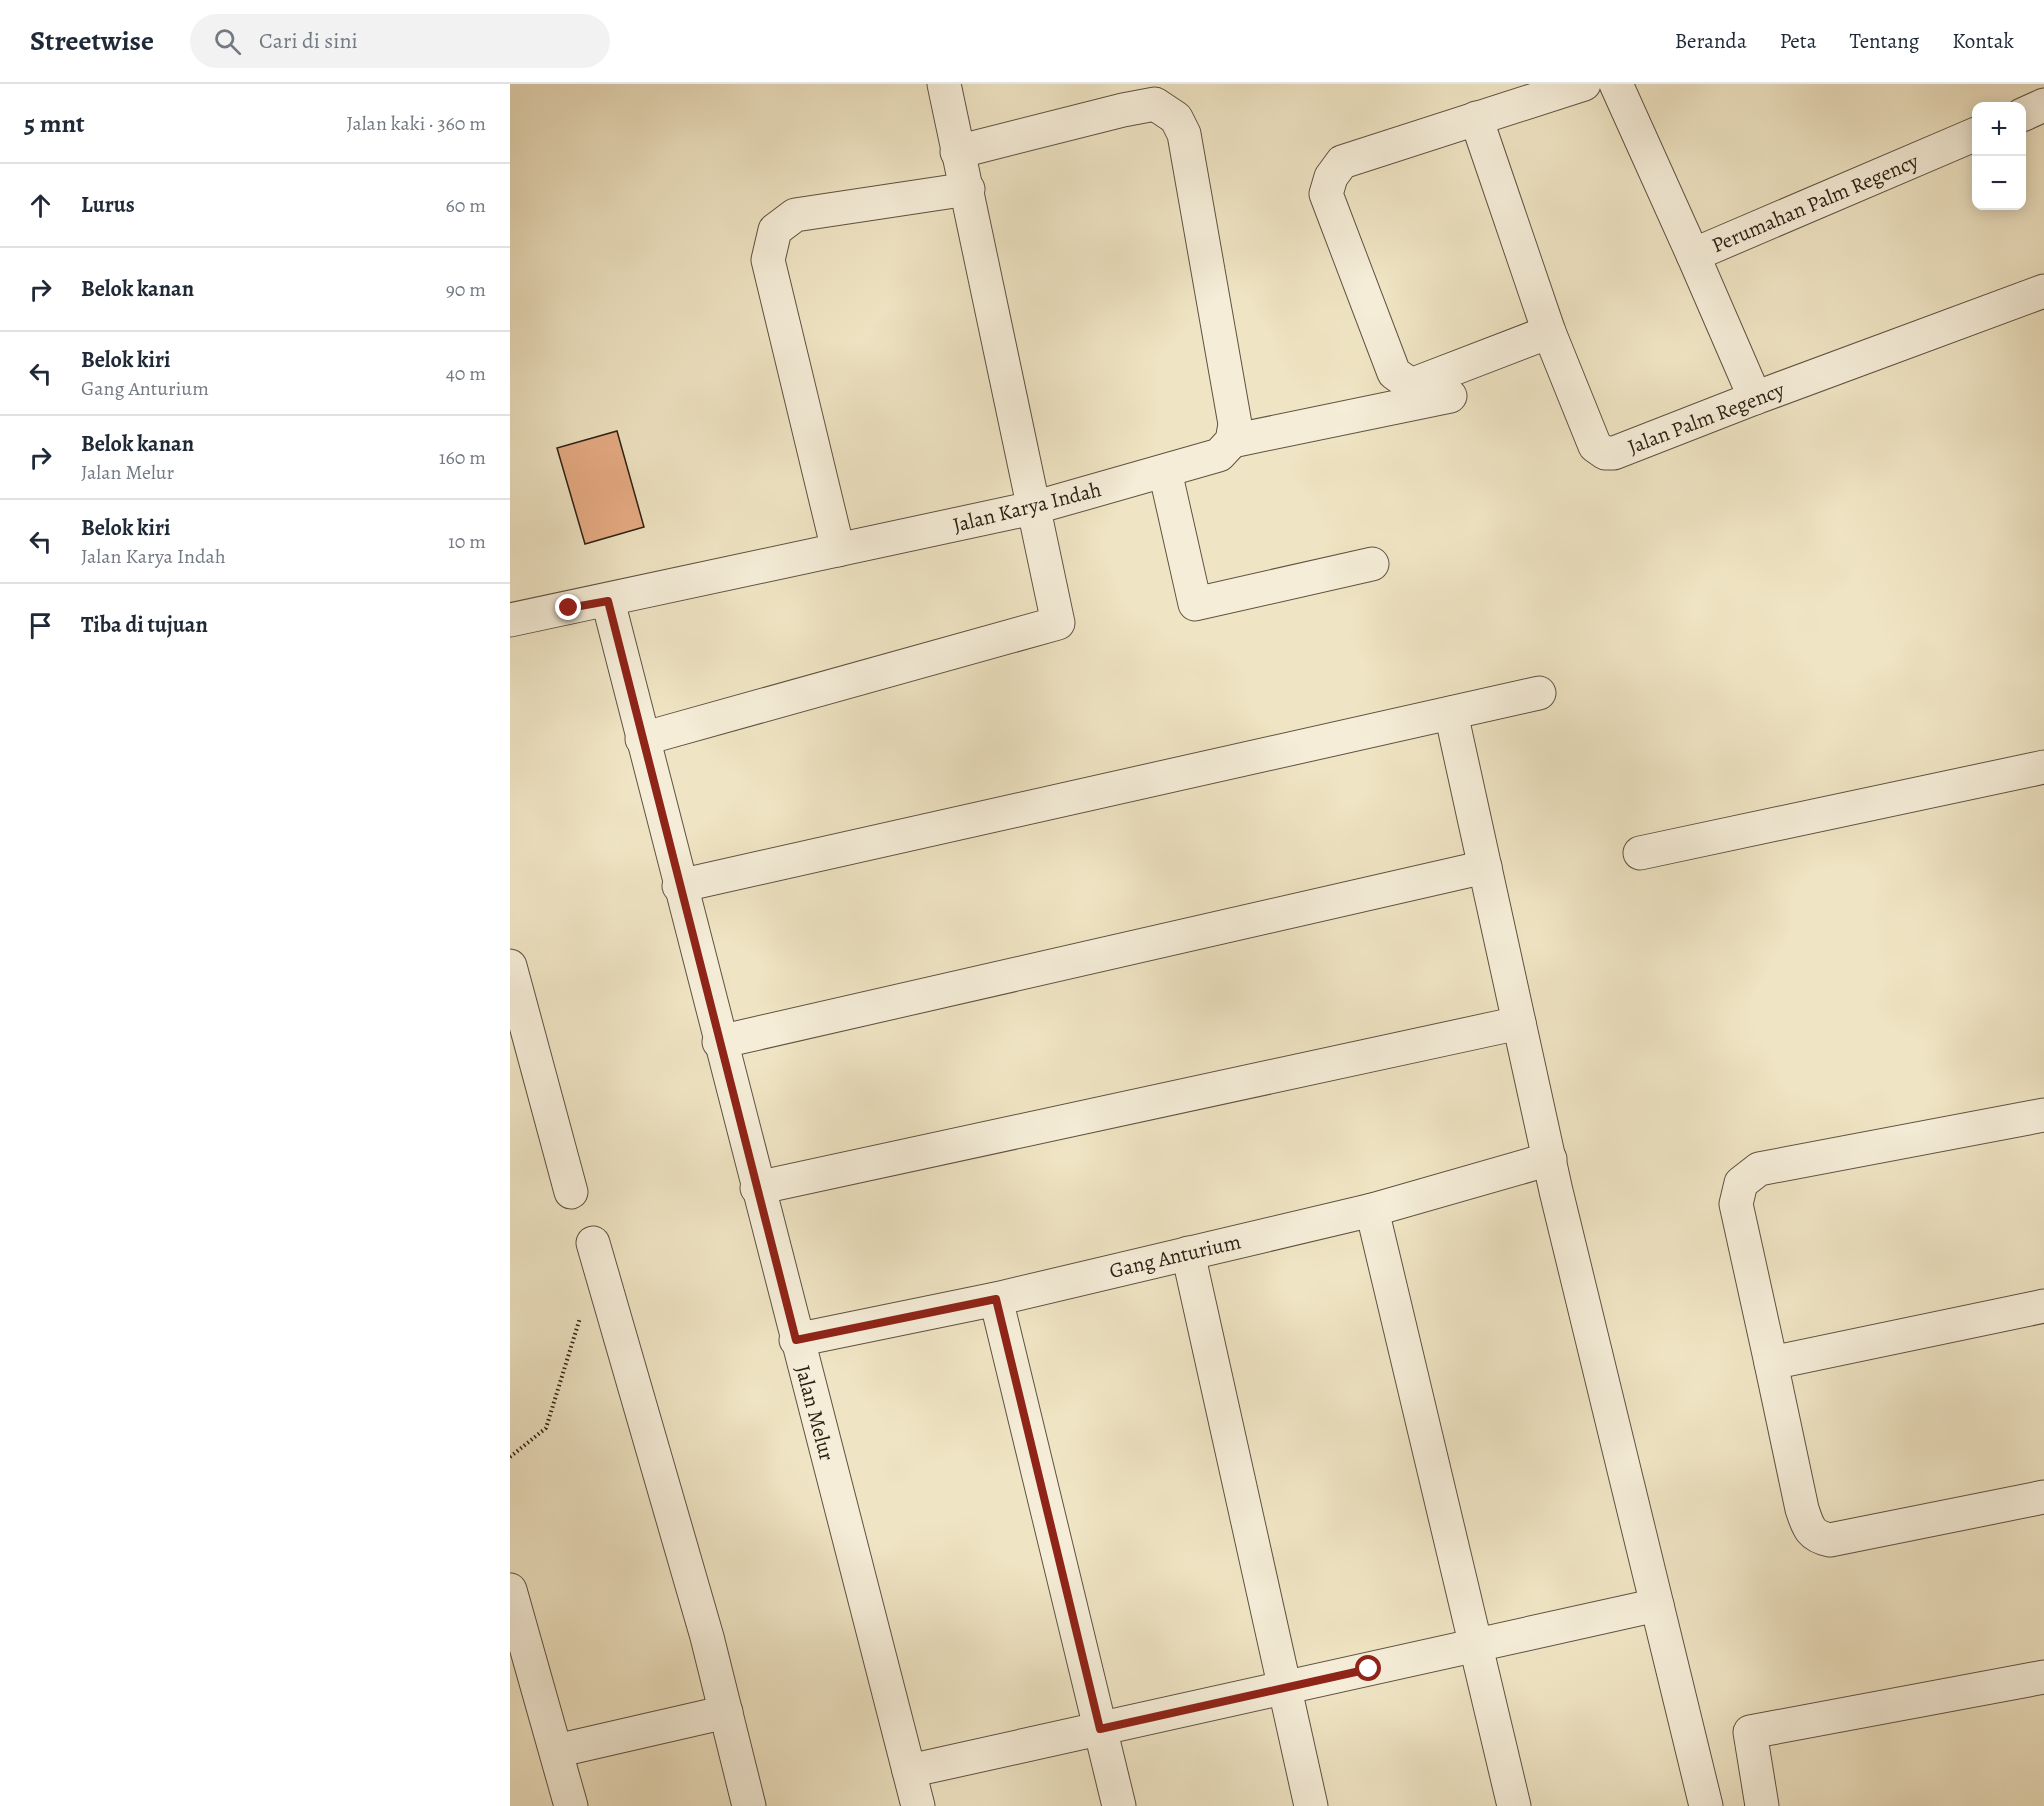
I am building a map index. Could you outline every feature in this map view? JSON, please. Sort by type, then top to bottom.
[{"type":"street","points":[[642,739],[1058,623],[968,189],[957,152],[945,84]]},
{"type":"street","points":[[1549,332],[1411,385],[1394,373],[1326,194],[1331,177],[1342,162],[1584,84]]},
{"type":"street","name":"Perumahan Palm Regency","points":[[1616,84],[1693,255],[1972,136]]},
{"type":"street","points":[[957,152],[1121,97],[1155,104],[1176,118],[1184,134],[1235,424],[1232,441],[1450,396]]},
{"type":"street","points":[[2026,113],[2044,105]]},
{"type":"street","name":"Jalan Palm Regency","points":[[1476,118],[1549,332],[1595,446],[1605,453],[1614,453],[2044,291]]},
{"type":"street","points":[[838,550],[768,260],[776,230],[795,215],[968,189]]},
{"type":"street","points":[[1693,255],[1755,398]]},
{"type":"street","name":"Jalan Karya Indah","points":[[510,620],[608,601],[1033,508],[1219,455],[1232,441]]},
{"type":"street","points":[[1165,471],[1195,604],[1372,564]]},
{"type":"street","name":"Jalan Melur","points":[[608,601],[719,1042],[918,1806]]},
{"type":"street","points":[[679,886],[1539,693]]},
{"type":"street","points":[[1451,713],[1550,1159],[1706,1806]]},
{"type":"street","points":[[1640,853],[2044,767]]},
{"type":"street","points":[[719,1042],[1485,867]]},
{"type":"street","points":[[510,966],[572,1192]]},
{"type":"street","points":[[757,1188],[1519,1023]]},
{"type":"street","points":[[2044,1115],[1759,1169],[1741,1183],[1736,1204],[1802,1509],[1809,1530],[1817,1537],[1830,1540],[2044,1497]]},
{"type":"street","name":"Gang Anturium","points":[[796,1340],[996,1299],[1372,1210],[1550,1159]]},
{"type":"street","points":[[1372,1210],[1514,1806]]},
{"type":"street","points":[[593,1243],[726,1712],[749,1806]]},
{"type":"street","points":[[1188,1253],[1311,1806]]},
{"type":"street","points":[[996,1299],[1119,1806]]},
{"type":"street","points":[[1771,1363],[2044,1306]]},
{"type":"street","points":[[510,1590],[571,1806]]},
{"type":"street","points":[[909,1771],[1657,1605]]},
{"type":"street","points":[[1762,1806],[1750,1732],[2044,1677]]},
{"type":"street","points":[[556,1751],[726,1712]]},
{"type":"path","points":[[510,1457],[546,1428],[580,1316]]},
{"type":"building","points":[[617,431],[644,527],[585,544],[557,448]]},
{"type":"route","points":[[569,608],[608,601],[796,1340],[996,1299],[1100,1729],[1369,1669]]}]
